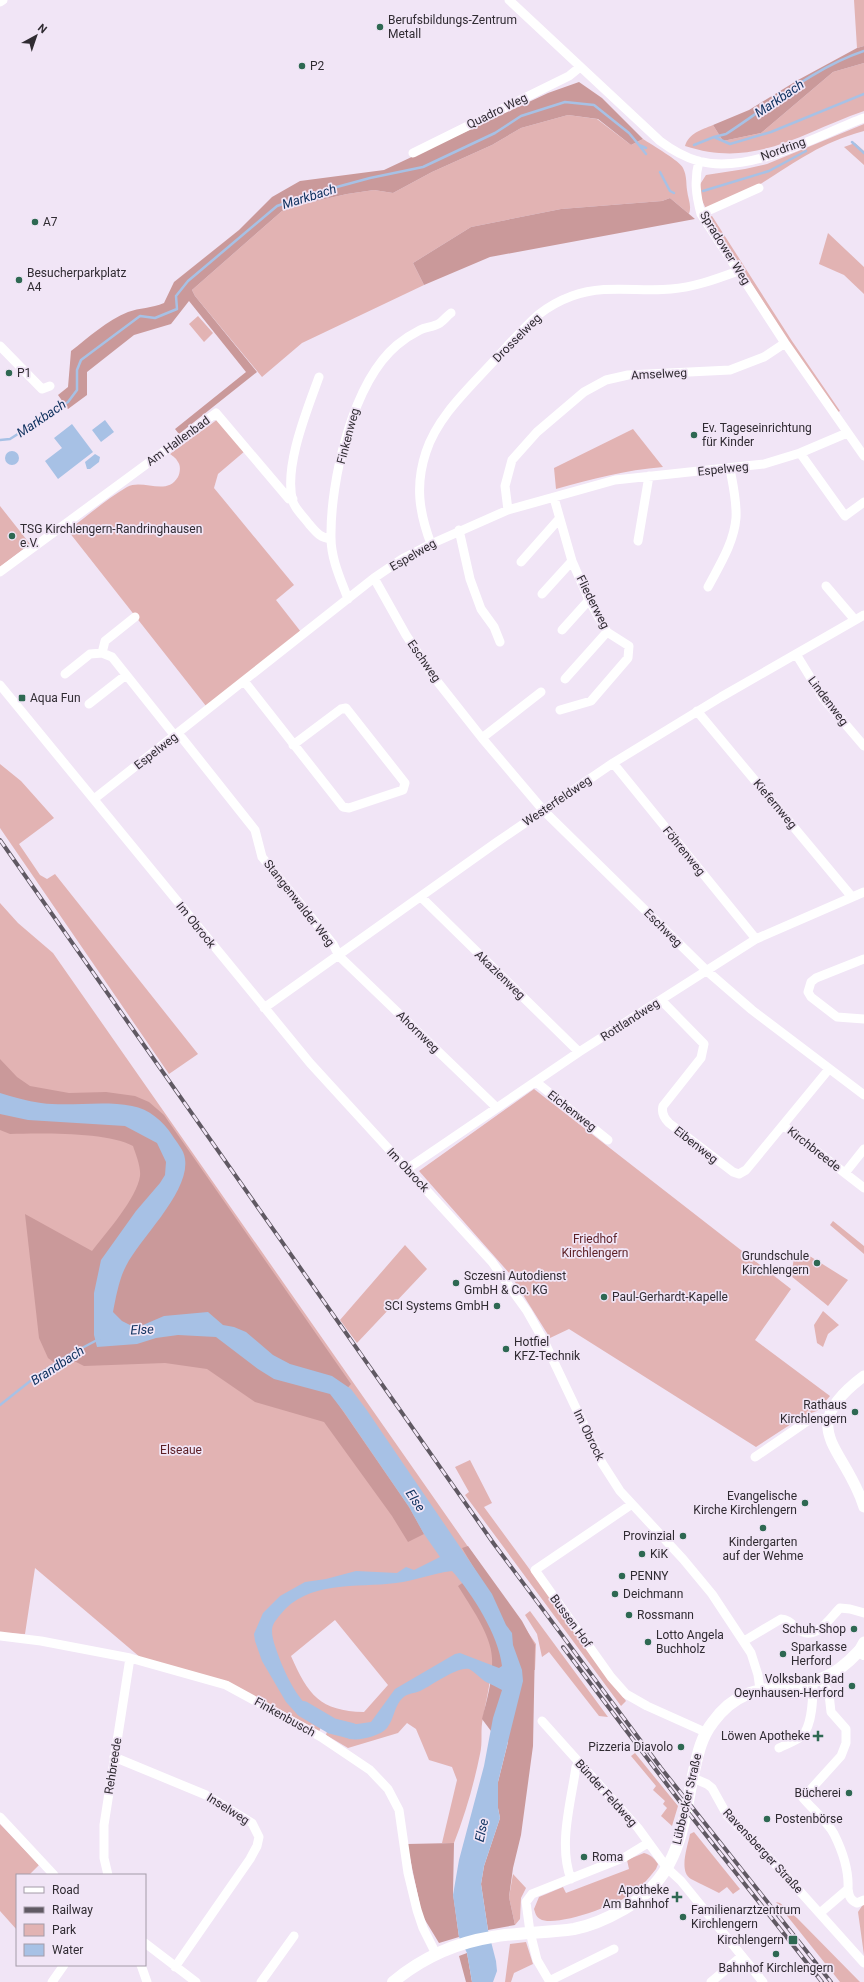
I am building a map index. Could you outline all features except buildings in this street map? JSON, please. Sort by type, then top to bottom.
[{"type":"main road","name":"Lübbecker Straße","points":[[392,1982],[408,1970],[436,1954],[461,1944],[492,1936],[575,1928],[610,1916],[624,1909],[653,1888],[668,1868],[681,1833],[698,1751],[705,1732],[722,1711],[731,1703],[760,1689],[817,1680],[834,1673],[847,1664],[862,1649]]},
{"type":"street","points":[[509,0],[660,142],[674,151],[699,161]]},
{"type":"street","name":"Quadro Weg","points":[[413,153],[569,76],[580,66]]},
{"type":"street","name":"Nordring","points":[[699,161],[712,163],[734,163],[759,158],[786,149],[864,118]]},
{"type":"street","name":"Spradower Weg","points":[[699,161],[696,174],[696,193],[701,214],[785,343],[864,456]]},
{"type":"street","points":[[701,214],[759,188]]},
{"type":"street","name":"Drosselweg","points":[[431,544],[424,523],[418,490],[425,458],[432,438],[447,414],[494,361],[539,314],[572,296],[596,289],[672,289],[702,284],[738,270]]},
{"type":"street","name":"Finkenweg","points":[[348,599],[335,561],[331,539],[334,499],[340,463],[354,410],[363,389],[377,368],[397,345],[420,330],[440,323],[450,312]]},
{"type":"street","name":"Amselweg","points":[[508,510],[505,486],[512,460],[537,432],[584,392],[606,380],[628,375],[730,370],[764,357],[785,343]]},
{"type":"street","points":[[0,346],[42,389],[50,386]]},
{"type":"street","points":[[293,499],[291,482],[296,449],[304,418],[319,377]]},
{"type":"street","name":"Am Hallenbad","points":[[0,572],[216,413],[289,499],[293,499],[296,508],[319,536],[331,539]]},
{"type":"street","name":"Espelweg","points":[[94,799],[374,578],[402,559],[459,530],[508,510],[615,480],[730,469],[764,464],[800,454],[847,433]]},
{"type":"street","points":[[800,454],[845,516],[864,502]]},
{"type":"street","points":[[708,587],[727,551],[736,519],[735,495],[730,469]]},
{"type":"street","points":[[638,541],[649,476]]},
{"type":"street","name":"Fliederweg","points":[[554,498],[572,561],[589,600],[607,632],[628,646],[628,658],[591,701],[560,710]]},
{"type":"street","points":[[521,562],[559,519]]},
{"type":"street","points":[[459,530],[470,579],[482,608],[494,627],[500,642]]},
{"type":"street","points":[[542,594],[572,561]]},
{"type":"street","name":"Eschweg","points":[[374,578],[406,635],[433,676],[482,738],[543,810],[707,971],[752,1010],[864,1095]]},
{"type":"street","points":[[826,586],[855,620]]},
{"type":"street","points":[[562,630],[589,600]]},
{"type":"street","name":"Westerfeldweg","points":[[264,1008],[543,810],[613,763],[697,711],[864,615]]},
{"type":"street","points":[[65,674],[90,654],[102,653],[105,641],[135,617]]},
{"type":"street","points":[[565,679],[607,632]]},
{"type":"street","name":"Stangenwalder Weg","points":[[102,653],[112,657],[175,736],[182,738],[255,830],[262,857],[333,944],[339,956]]},
{"type":"street","name":"Lindenweg","points":[[796,654],[823,698],[864,746]]},
{"type":"street","points":[[89,704],[126,674]]},
{"type":"street","points":[[244,681],[293,745],[343,807],[349,808],[403,790],[405,783],[346,708],[340,708],[293,745]]},
{"type":"street","name":"Im Obrock","points":[[0,685],[264,1008],[348,1106],[408,1169],[492,1262],[514,1292],[544,1341],[602,1463],[620,1491],[703,1582],[744,1641],[758,1675],[760,1689]]},
{"type":"street","points":[[482,738],[541,692]]},
{"type":"street","name":"Kiefernweg","points":[[697,711],[852,897]]},
{"type":"street","name":"Föhrenweg","points":[[613,763],[756,939]]},
{"type":"street","name":"Rottlandweg","points":[[408,1169],[579,1052],[756,939],[864,892]]},
{"type":"street","name":"Akazienweg","points":[[421,897],[579,1052]]},
{"type":"street","name":"Ahornweg","points":[[339,956],[497,1108]]},
{"type":"street","points":[[864,959],[816,978],[811,982],[808,992],[811,997],[830,1014],[837,1017],[864,1019]]},
{"type":"street","name":"Eibenweg","points":[[661,1000],[704,1044],[701,1058],[664,1106],[662,1110],[663,1117],[723,1166],[740,1174],[746,1170],[784,1126],[829,1069]]},
{"type":"street","name":"Eichenweg","points":[[536,1082],[608,1140]]},
{"type":"street","name":"Kirchbreede","points":[[784,1126],[864,1188]]},
{"type":"street","name":"Kirchbreede","points":[[845,1173],[864,1149]]},
{"type":"street","points":[[864,1376],[835,1402],[827,1419],[829,1436],[848,1471],[864,1507]]},
{"type":"street","points":[[755,1457],[809,1420],[817,1418],[827,1419]]},
{"type":"street","name":"Bussen Hof","points":[[632,1504],[535,1570],[626,1694],[647,1706],[705,1732]]},
{"type":"street","points":[[744,1641],[781,1619],[789,1621],[805,1634],[810,1634],[823,1626],[840,1608],[864,1613]]},
{"type":"street","name":"Finkenbusch","points":[[0,1636],[41,1641],[130,1658],[226,1685],[321,1737],[370,1770],[388,1790],[399,1810],[408,1873],[417,1910],[422,1928],[436,1954]]},
{"type":"street","name":"Rehbreede","points":[[108,1874],[104,1858],[104,1825],[130,1658]]},
{"type":"street","points":[[779,1748],[802,1735],[808,1727],[817,1680]]},
{"type":"street","points":[[817,1680],[829,1694],[831,1712],[846,1729],[846,1743],[841,1756],[803,1798],[833,1833],[846,1865],[849,1894],[854,1902],[857,1903],[864,1900]]},
{"type":"street","name":"Bünder Feldweg","points":[[542,1721],[638,1828],[668,1868],[682,1881],[763,1982]]},
{"type":"street","name":"Inselweg","points":[[114,1757],[206,1795],[252,1823],[259,1837],[250,1859],[175,1967]]},
{"type":"street","points":[[571,1879],[567,1869],[566,1834],[576,1767],[580,1764]]},
{"type":"street","name":"Ravensberger Straße","points":[[693,1778],[707,1784],[712,1788],[727,1814],[779,1868],[864,1963]]},
{"type":"street","points":[[0,1817],[53,1874]]},
{"type":"street","points":[[614,1949],[549,1981],[537,1960],[530,1932],[526,1902],[532,1894],[625,1857],[648,1843]]},
{"type":"street","points":[[820,1913],[848,1889]]},
{"type":"street","points":[[261,1982],[294,1936]]},
{"type":"street","points":[[146,1943],[196,1982]]},
{"type":"street","points":[[711,1982],[742,1956]]},
{"type":"street","points":[[52,1982],[63,1966]]},
{"type":"street","points":[[141,1966],[147,1982]]},
{"type":"green space","points":[[854,0],[864,0],[864,46],[857,48]]},
{"type":"green space","points":[[864,63],[864,111],[798,138],[756,151],[734,153],[710,152],[685,146],[692,135],[713,125],[723,141],[761,133],[833,72]]},
{"type":"green space","points":[[568,115],[597,119],[631,145],[643,139],[677,161],[683,168],[685,174],[690,205],[689,214],[670,198],[662,201],[561,209],[471,227],[413,263],[424,285],[302,343],[262,377],[195,296],[192,290],[282,211],[303,204],[347,194],[374,190],[393,193],[432,172],[492,145],[521,128]]},
{"type":"green space","points":[[864,124],[864,131],[834,141],[808,154],[757,186],[706,209],[701,198],[699,186],[706,175],[767,164]]},
{"type":"green space","points":[[855,143],[864,151],[864,165],[844,147]]},
{"type":"green space","points":[[712,216],[792,341],[840,411],[838,412],[790,344],[709,217]]},
{"type":"green space","points":[[828,233],[864,267],[864,294],[844,275],[819,264]]},
{"type":"green space","points":[[198,316],[213,333],[204,342],[189,324]]},
{"type":"green space","points":[[218,419],[245,451],[218,474],[214,488],[294,585],[276,600],[301,632],[206,706],[69,532],[72,527],[127,487],[140,484],[161,487],[173,483],[178,477],[180,467],[176,459],[170,454]]},
{"type":"green space","points":[[633,429],[663,467],[649,468],[596,478],[556,489],[554,468]]},
{"type":"green space","name":"TSG Kirchlengern-Randringhausen e.V.","points":[[0,506],[30,544],[0,567]]},
{"type":"green space","points":[[0,764],[21,781],[54,818],[19,844],[40,875],[47,879],[55,874],[198,1054],[169,1074],[0,828]]},
{"type":"green space","name":"Elseaue","points":[[0,903],[18,923],[53,953],[536,1644],[535,1670],[491,1669],[482,1722],[481,1750],[469,1799],[454,1843],[442,1843],[457,1780],[452,1767],[429,1760],[416,1729],[407,1723],[398,1733],[348,1748],[326,1735],[331,1717],[325,1715],[319,1732],[228,1683],[141,1658],[35,1568],[25,1634],[0,1633]],"holes":[[[335,1620],[388,1685],[364,1712],[336,1708],[326,1704],[310,1691],[297,1670],[291,1656]]]},
{"type":"green space","name":"Friedhof Kirchlengern","points":[[534,1089],[791,1289],[755,1340],[830,1396],[817,1411],[805,1415],[756,1447],[569,1329],[550,1338],[510,1274],[419,1171]]},
{"type":"green space","points":[[833,1221],[864,1246],[864,1254],[830,1225]]},
{"type":"green space","points":[[405,1245],[427,1269],[357,1343],[340,1320]]},
{"type":"green space","points":[[800,1250],[848,1280],[828,1306],[791,1276],[794,1258]]},
{"type":"green space","points":[[823,1311],[839,1325],[828,1334],[823,1347],[817,1343],[814,1325]]},
{"type":"green space","points":[[470,1460],[492,1503],[484,1507],[626,1701],[621,1706],[465,1495],[469,1492],[455,1467]]},
{"type":"green space","points":[[530,1611],[608,1717],[599,1716],[549,1652],[542,1657],[537,1634],[525,1615]]},
{"type":"green space","points":[[635,1753],[678,1806],[672,1826],[661,1816],[667,1808],[663,1804],[665,1801],[653,1790],[656,1786],[631,1756]]},
{"type":"green space","points":[[0,1824],[39,1865],[30,1874],[16,1874],[16,1929],[0,1911]]},
{"type":"green space","points":[[694,1832],[740,1889],[733,1894],[727,1887],[719,1893],[691,1879],[687,1875],[684,1864],[690,1834]]},
{"type":"green space","points":[[644,1853],[654,1858],[658,1864],[647,1880],[634,1893],[612,1904],[571,1918],[548,1921],[540,1919],[537,1916],[534,1909],[539,1897],[563,1887],[566,1893],[629,1869],[627,1860]]},
{"type":"green space","points":[[513,1874],[526,1888],[521,1898],[520,1919],[515,1925],[509,1897]]},
{"type":"green space","points":[[776,1902],[780,1903],[797,1918],[860,1982],[840,1982]]},
{"type":"green space","points":[[864,1903],[864,1955],[858,1912]]},
{"type":"green space","points":[[526,1942],[533,1964],[514,1973],[511,1982],[505,1982],[510,1944]]},
{"type":"shaded area","points":[[864,46],[864,63],[833,72],[761,133],[723,141],[713,125],[749,110],[798,80],[857,48]]},
{"type":"shaded area","points":[[579,82],[602,98],[643,139],[631,145],[598,119],[568,115],[521,128],[492,145],[432,172],[393,193],[374,190],[347,194],[303,204],[282,211],[192,290],[195,296],[257,372],[179,434],[175,429],[246,372],[189,301],[171,324],[134,335],[87,372],[87,395],[68,409],[58,395],[68,387],[71,351],[120,315],[164,303],[174,282],[239,230],[272,197],[300,181],[384,170],[548,93]]},
{"type":"shaded area","points":[[670,198],[695,219],[490,257],[424,285],[413,263],[471,227],[561,209],[662,201]]},
{"type":"shaded area","points":[[0,1059],[17,1077],[30,1086],[69,1093],[106,1092],[135,1096],[149,1102],[164,1115],[351,1384],[336,1401],[409,1507],[424,1534],[408,1542],[392,1516],[324,1422],[255,1402],[207,1369],[165,1363],[84,1366],[74,1361],[61,1368],[48,1358],[39,1338],[25,1214],[92,1251],[127,1205],[138,1185],[140,1169],[133,1146],[122,1141],[73,1134],[10,1134],[0,1130]]},
{"type":"shaded area","points":[[468,1546],[522,1621],[535,1645],[533,1746],[521,1835],[513,1868],[509,1897],[515,1925],[488,1930],[481,1884],[484,1866],[500,1818],[498,1808],[498,1782],[508,1742],[491,1731],[482,1719],[491,1681],[492,1658],[491,1649],[484,1630],[458,1586],[477,1573],[462,1548]]},
{"type":"shaded area","points":[[454,1843],[453,1893],[459,1937],[439,1943],[422,1915],[407,1844]]},
{"type":"shaded area","points":[[467,1953],[472,1982],[466,1982],[459,1956]]},
{"type":"water","points":[[105,420],[114,432],[101,442],[92,430]]},
{"type":"water","points":[[72,424],[93,452],[58,479],[45,461],[62,448],[54,438]]},
{"type":"water","points":[[12,451],[17,453],[19,458],[17,463],[12,465],[7,463],[5,458],[7,453]]},
{"type":"water","points":[[95,454],[100,457],[99,462],[90,469],[87,469],[85,462]]},
{"type":"water","points":[[0,1093],[41,1103],[121,1104],[132,1106],[150,1113],[164,1125],[183,1153],[185,1159],[185,1172],[180,1186],[172,1200],[126,1266],[120,1282],[113,1312],[122,1321],[132,1326],[143,1325],[164,1316],[208,1312],[223,1325],[234,1327],[246,1332],[273,1355],[290,1364],[332,1376],[351,1389],[492,1594],[506,1625],[512,1633],[513,1645],[522,1670],[523,1681],[498,1782],[498,1808],[500,1818],[484,1866],[481,1884],[488,1930],[496,1961],[497,1971],[493,1982],[472,1982],[467,1953],[459,1937],[453,1895],[459,1860],[484,1766],[493,1718],[502,1690],[486,1682],[469,1669],[458,1670],[420,1691],[409,1694],[401,1699],[390,1724],[384,1731],[375,1736],[350,1739],[340,1735],[331,1728],[335,1722],[350,1725],[371,1722],[395,1689],[455,1654],[460,1653],[499,1668],[502,1666],[496,1642],[476,1603],[452,1571],[438,1573],[410,1581],[334,1588],[318,1591],[304,1596],[291,1604],[280,1615],[273,1624],[272,1629],[275,1646],[287,1677],[296,1693],[308,1707],[322,1717],[320,1724],[296,1713],[286,1702],[262,1661],[255,1641],[254,1634],[263,1613],[280,1596],[305,1582],[326,1579],[356,1571],[397,1573],[406,1567],[414,1570],[440,1557],[424,1534],[409,1507],[330,1394],[274,1379],[258,1369],[216,1337],[178,1335],[156,1338],[137,1344],[97,1347],[94,1335],[94,1293],[101,1260],[136,1211],[160,1183],[165,1175],[166,1162],[157,1143],[125,1126],[28,1120],[0,1114]]},
{"type":"waterway","name":"Markbach","points":[[694,145],[726,134],[810,77],[845,58],[864,51]]},
{"type":"waterway","points":[[714,137],[730,144],[771,132],[864,94]]},
{"type":"waterway","name":"Markbach","points":[[0,440],[10,439],[68,402],[77,390],[77,370],[81,360],[140,316],[155,318],[177,309],[176,296],[188,281],[277,206],[311,194],[370,178],[423,167],[495,133],[521,116],[565,102],[594,105],[629,133],[639,145],[646,148]]},
{"type":"waterway","points":[[852,142],[864,153]]},
{"type":"waterway","name":"Markbach","points":[[639,145],[646,154]]},
{"type":"waterway","points":[[703,191],[769,171],[806,151]]},
{"type":"waterway","points":[[660,172],[670,191],[674,193]]},
{"type":"waterway","name":"Brandbach","points":[[0,1405],[39,1374],[67,1356],[99,1339]]},
{"type":"waterway","name":"Else","points":[[303,1709],[332,1726],[352,1731]]},
{"type":"railway","points":[[0,840],[494,1544],[661,1768],[831,1982]]},
{"type":"railway","points":[[563,1647],[687,1811],[822,1982]]},
{"type":"place","name":"Berufsbildungs-Zentrum Metall","points":[[380,27]]},
{"type":"place","name":"P2","points":[[302,66]]},
{"type":"place","name":"A7","points":[[35,222]]},
{"type":"place","name":"Besucherparkplatz A4","points":[[19,280]]},
{"type":"place","name":"P1","points":[[9,373]]},
{"type":"place","name":"Ev. Tageseinrichtung für Kinder","points":[[694,435]]},
{"type":"place","name":"TSG Kirchlengern-Randringhausen e.V.","points":[[12,536]]},
{"type":"place","name":"Aqua Fun","points":[[22,698]]},
{"type":"place","name":"Grundschule Kirchlengern","points":[[817,1263]]},
{"type":"place","name":"Sczesni Autodienst GmbH & Co. KG","points":[[456,1283]]},
{"type":"place","name":"Paul-Gerhardt-Kapelle","points":[[604,1297]]},
{"type":"place","name":"SCI Systems GmbH","points":[[497,1306]]},
{"type":"place","name":"Hotfiel KFZ-Technik","points":[[506,1349]]},
{"type":"place","name":"Rathaus Kirchlengern","points":[[855,1412]]},
{"type":"place","name":"Evangelische Kirche Kirchlengern","points":[[805,1503]]},
{"type":"place","name":"Kindergarten auf der Wehme","points":[[763,1528]]},
{"type":"place","name":"Provinzial","points":[[683,1536]]},
{"type":"place","name":"KiK","points":[[642,1554]]},
{"type":"place","name":"PENNY","points":[[622,1576]]},
{"type":"place","name":"Deichmann","points":[[615,1594]]},
{"type":"place","name":"Rossmann","points":[[629,1615]]},
{"type":"place","name":"Schuh-Shop","points":[[854,1629]]},
{"type":"place","name":"Lotto Angela Buchholz","points":[[648,1642]]},
{"type":"place","name":"Sparkasse Herford","points":[[783,1654]]},
{"type":"place","name":"Volksbank Bad Oeynhausen-Herford","points":[[852,1686]]},
{"type":"place","name":"Löwen Apotheke","points":[[818,1736]]},
{"type":"place","name":"Pizzeria Diavolo","points":[[681,1747]]},
{"type":"place","name":"Bücherei","points":[[849,1793]]},
{"type":"place","name":"Postenbörse","points":[[767,1819]]},
{"type":"place","name":"Roma","points":[[584,1857]]},
{"type":"place","name":"Apotheke Am Bahnhof","points":[[677,1897]]},
{"type":"place","name":"Familienarztzentrum Kirchlengern","points":[[683,1917]]},
{"type":"place","name":"Kirchlengern","points":[[793,1940]]},
{"type":"place","name":"Bahnhof Kirchlengern","points":[[776,1954]]}]
